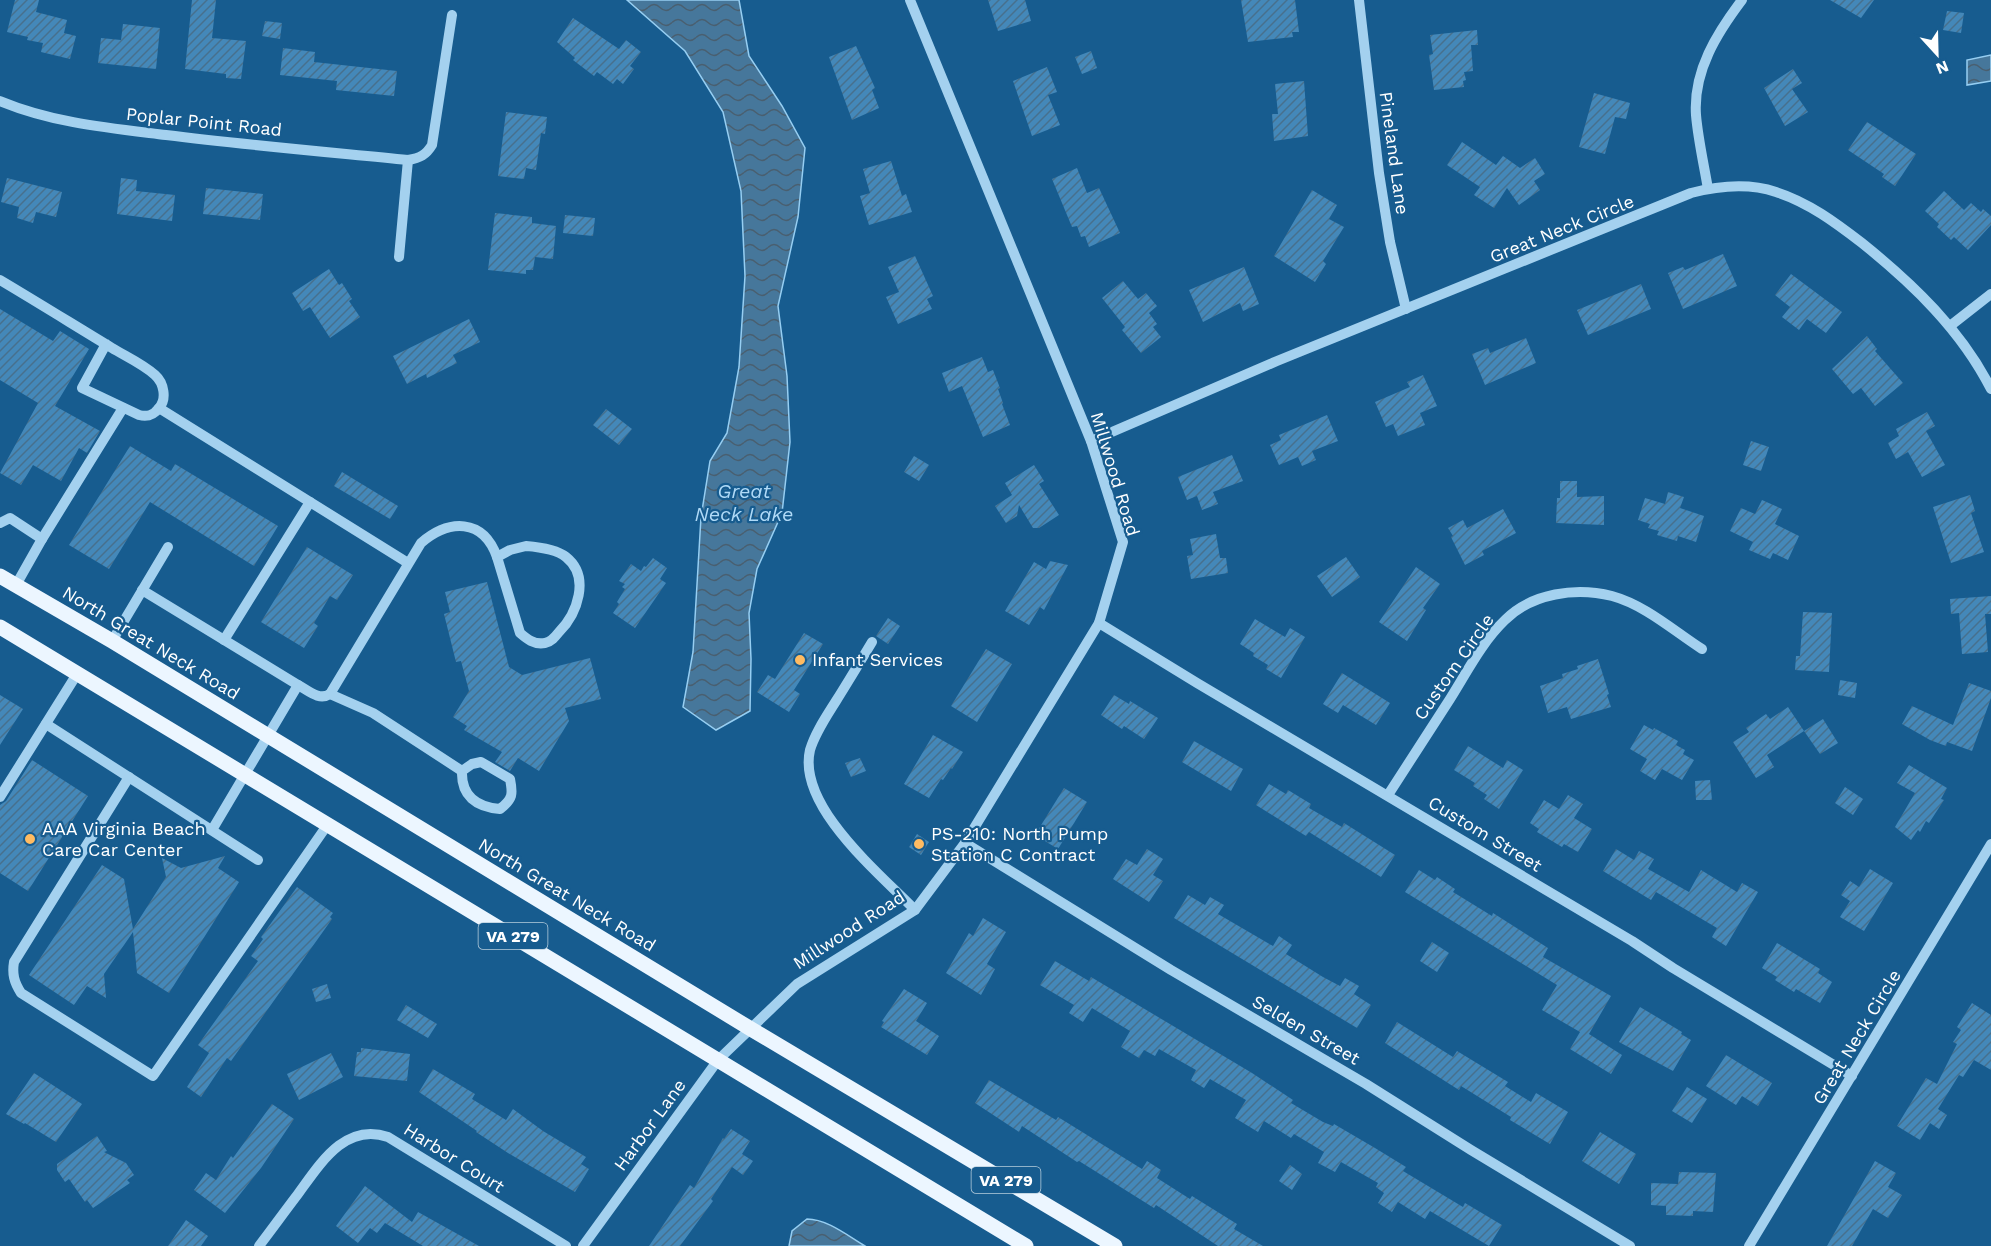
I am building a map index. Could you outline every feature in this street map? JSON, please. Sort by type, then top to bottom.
[{"type":"main road","name":"North Great Neck Road","points":[[0,576],[112,641],[751,1029],[1115,1246]]},
{"type":"main road","name":"VA 279","points":[[0,627],[718,1060],[1018,1244]]},
{"type":"street","name":"Millwood Road","points":[[751,1029],[797,984],[915,910],[966,843],[1100,623],[1123,542],[1091,441],[910,0]]},
{"type":"street","name":"Pineland Lane","points":[[1359,0],[1379,173],[1390,242],[1406,309]]},
{"type":"street","points":[[1708,189],[1696,114],[1698,87],[1705,60],[1716,36],[1742,0]]},
{"type":"street","points":[[399,257],[408,160],[419,158],[428,152],[432,145],[452,15]]},
{"type":"street","name":"Poplar Point Road","points":[[0,101],[50,118],[84,125],[408,160]]},
{"type":"street","name":"Great Neck Circle","points":[[1091,441],[1277,361],[1691,194],[1708,189],[1736,186],[1776,192],[1809,206],[1839,225],[1879,256],[1950,326],[1975,360],[1991,389]]},
{"type":"street","points":[[0,279],[106,344],[155,375],[164,393],[159,408],[147,417],[82,388],[106,344]]},
{"type":"street","points":[[1950,326],[1991,294]]},
{"type":"street","points":[[16,585],[123,408]]},
{"type":"street","points":[[159,408],[408,563]]},
{"type":"street","points":[[224,640],[310,502]]},
{"type":"street","points":[[0,523],[10,518],[42,539]]},
{"type":"street","points":[[142,591],[298,685],[319,697],[325,697],[330,694],[421,543],[442,528],[468,527],[487,536],[497,557],[520,633],[536,643],[546,643],[554,639],[566,626],[579,597],[579,582],[575,569],[567,558],[541,548],[526,546],[510,550],[497,557]]},
{"type":"street","points":[[112,641],[168,547]]},
{"type":"street","name":"Custom Circle","points":[[1388,795],[1484,645],[1505,619],[1524,606],[1544,597],[1567,592],[1589,592],[1613,597],[1637,606],[1702,649]]},
{"type":"street","name":"Custom Street","points":[[1100,623],[1632,941],[1852,1076]]},
{"type":"street","points":[[872,642],[819,729],[810,751],[809,768],[812,784],[823,809],[837,831],[915,910]]},
{"type":"street","points":[[0,797],[77,674]]},
{"type":"street","points":[[212,830],[298,685]]},
{"type":"street","points":[[330,694],[374,713],[462,771]]},
{"type":"street","points":[[46,724],[258,860]]},
{"type":"street","points":[[481,762],[510,779],[513,794],[507,804],[500,809],[489,808],[469,798],[463,788],[462,771],[472,764],[481,762]]},
{"type":"street","points":[[129,777],[15,962],[12,971],[21,993],[153,1076],[328,824]]},
{"type":"street","name":"Selden Street","points":[[966,843],[1171,970],[1366,1084],[1630,1246]]},
{"type":"street","name":"Great Neck Circle","points":[[1749,1246],[1991,844]]},
{"type":"street","name":"Harbor Lane","points":[[583,1246],[718,1060],[751,1029]]},
{"type":"street","name":"Harbor Court","points":[[259,1246],[326,1156],[346,1140],[376,1133],[388,1137],[566,1246]]},
{"type":"water","name":"Great Neck Lake","points":[[627,0],[739,0],[749,56],[782,106],[805,148],[798,217],[778,306],[787,376],[790,442],[782,513],[757,569],[749,613],[750,711],[716,730],[683,707],[693,652],[701,517],[710,461],[727,433],[739,367],[745,276],[741,191],[723,112],[685,51]]},
{"type":"water","points":[[1991,55],[1991,81],[1967,85],[1967,60]]},
{"type":"water","points":[[807,1219],[830,1225],[865,1246],[789,1246],[792,1231]]},
{"type":"building","points":[[15,0],[39,0],[36,12],[67,20],[64,33],[76,36],[70,59],[41,52],[43,43],[27,40],[28,37],[7,32]]},
{"type":"building","points":[[192,0],[216,0],[212,38],[246,41],[241,79],[226,78],[226,74],[185,69]]},
{"type":"building","points":[[988,0],[1025,0],[1031,21],[998,31]]},
{"type":"building","points":[[1241,0],[1295,0],[1299,32],[1292,32],[1293,37],[1248,42]]},
{"type":"building","points":[[1830,0],[1874,0],[1861,18]]},
{"type":"building","points":[[1947,11],[1964,13],[1961,33],[1943,30]]},
{"type":"building","points":[[573,18],[619,49],[626,40],[641,52],[630,66],[634,69],[623,84],[617,79],[613,84],[597,72],[594,76],[573,60],[575,58],[557,42]]},
{"type":"building","points":[[265,21],[282,23],[280,39],[262,36]]},
{"type":"building","points":[[123,24],[160,28],[156,69],[98,63],[101,38],[121,40]]},
{"type":"building","points":[[1477,30],[1478,45],[1471,45],[1473,71],[1464,72],[1466,80],[1463,81],[1464,87],[1434,90],[1429,55],[1433,54],[1430,35]]},
{"type":"building","points":[[856,46],[875,88],[872,90],[879,108],[852,120],[829,57]]},
{"type":"building","points":[[283,48],[315,52],[314,62],[397,71],[394,96],[336,90],[337,81],[280,75]]},
{"type":"building","points":[[1091,51],[1097,68],[1082,74],[1075,57]]},
{"type":"building","points":[[1047,67],[1057,92],[1048,95],[1060,125],[1032,136],[1013,81]]},
{"type":"building","points":[[1793,69],[1802,83],[1792,89],[1808,112],[1785,126],[1764,88]]},
{"type":"building","points":[[1304,81],[1308,136],[1274,141],[1272,114],[1278,114],[1275,84]]},
{"type":"building","points":[[1594,93],[1630,103],[1626,119],[1615,117],[1605,154],[1579,147]]},
{"type":"building","points":[[506,112],[547,117],[545,134],[541,133],[536,170],[526,168],[524,179],[498,176]]},
{"type":"building","points":[[1867,122],[1916,154],[1895,186],[1882,177],[1884,174],[1848,150]]},
{"type":"building","points":[[1462,142],[1496,165],[1503,156],[1520,168],[1535,158],[1545,174],[1534,181],[1540,190],[1519,205],[1507,188],[1494,208],[1474,195],[1480,187],[1447,165]]},
{"type":"building","points":[[891,161],[902,196],[906,194],[912,212],[869,225],[860,196],[870,193],[863,169]]},
{"type":"building","points":[[1077,168],[1087,193],[1099,188],[1120,233],[1089,247],[1085,236],[1081,237],[1077,226],[1072,227],[1052,179]]},
{"type":"building","points":[[7,178],[62,192],[56,217],[36,212],[33,223],[17,218],[19,207],[1,202]]},
{"type":"building","points":[[121,178],[137,180],[136,191],[175,195],[172,221],[117,214]]},
{"type":"building","points":[[206,188],[263,194],[260,220],[203,214]]},
{"type":"building","points":[[1312,190],[1337,205],[1329,219],[1344,227],[1323,261],[1326,264],[1315,282],[1274,256]]},
{"type":"building","points":[[1944,191],[1964,210],[1971,203],[1981,212],[1983,209],[1991,216],[1991,225],[1968,250],[1954,237],[1951,240],[1925,211]]},
{"type":"building","points":[[495,213],[532,217],[532,223],[556,226],[553,259],[535,257],[533,270],[526,270],[526,274],[488,270]]},
{"type":"building","points":[[565,215],[595,218],[593,236],[563,233]]},
{"type":"building","points":[[1723,254],[1737,286],[1683,309],[1668,273],[1683,267],[1685,270]]},
{"type":"building","points":[[915,256],[933,296],[927,299],[932,309],[898,324],[886,297],[899,292],[888,267]]},
{"type":"building","points":[[1244,267],[1259,304],[1243,311],[1240,303],[1203,322],[1189,290]]},
{"type":"building","points":[[329,269],[339,285],[342,283],[352,299],[349,301],[360,317],[330,338],[310,307],[303,311],[292,293]]},
{"type":"building","points":[[1791,274],[1842,312],[1826,333],[1807,319],[1799,330],[1782,317],[1790,307],[1775,295]]},
{"type":"building","points":[[1123,281],[1138,299],[1146,293],[1157,306],[1149,313],[1157,324],[1153,327],[1161,337],[1141,353],[1122,330],[1125,327],[1102,298]]},
{"type":"building","points":[[1641,284],[1651,309],[1588,335],[1577,310]]},
{"type":"building","points":[[0,309],[53,341],[60,331],[89,349],[55,406],[100,431],[87,453],[79,448],[61,481],[33,465],[21,485],[0,473],[38,403],[0,380]]},
{"type":"building","points":[[469,319],[480,342],[453,355],[457,363],[427,378],[426,374],[407,384],[393,356]]},
{"type":"building","points":[[1867,336],[1877,349],[1875,351],[1903,383],[1875,406],[1861,388],[1853,394],[1832,369]]},
{"type":"building","points":[[1526,338],[1536,363],[1485,385],[1472,354],[1488,348],[1490,353]]},
{"type":"building","points":[[982,357],[988,372],[993,370],[1010,425],[983,437],[962,386],[949,392],[942,373]]},
{"type":"building","points":[[1423,375],[1437,406],[1420,413],[1425,425],[1398,436],[1393,424],[1386,427],[1375,402],[1410,387],[1407,382]]},
{"type":"building","points":[[606,409],[632,429],[619,445],[593,425]]},
{"type":"building","points":[[1927,412],[1935,426],[1926,431],[1945,465],[1922,477],[1908,452],[1896,459],[1888,443],[1899,436],[1896,429]]},
{"type":"building","points":[[1327,415],[1338,441],[1312,451],[1316,460],[1302,466],[1298,457],[1279,465],[1270,445],[1281,440],[1279,435]]},
{"type":"building","points":[[1751,441],[1769,447],[1761,471],[1743,465]]},
{"type":"building","points":[[130,446],[171,471],[175,464],[278,526],[254,566],[150,502],[109,569],[69,545]]},
{"type":"building","points":[[1232,455],[1243,481],[1213,492],[1218,504],[1202,510],[1197,496],[1187,500],[1178,477]]},
{"type":"building","points":[[914,456],[929,465],[919,481],[904,472]]},
{"type":"building","points":[[1034,465],[1044,481],[1039,484],[1059,515],[1039,528],[1033,528],[1019,505],[1017,516],[1006,523],[995,506],[1012,495],[1005,483]]},
{"type":"building","points":[[342,472],[398,506],[390,519],[334,486]]},
{"type":"building","points":[[1560,481],[1577,481],[1577,497],[1604,496],[1604,525],[1556,523]]},
{"type":"building","points":[[1668,492],[1684,497],[1680,508],[1704,516],[1696,542],[1678,536],[1677,541],[1657,535],[1659,531],[1648,528],[1650,524],[1638,520],[1645,498],[1665,504]]},
{"type":"building","points":[[1970,495],[1975,511],[1971,513],[1984,552],[1951,563],[1933,507]]},
{"type":"building","points":[[1762,500],[1782,509],[1775,524],[1799,536],[1788,560],[1773,553],[1770,559],[1749,550],[1753,542],[1730,531],[1741,508],[1755,514]]},
{"type":"building","points":[[1503,509],[1516,533],[1482,551],[1484,555],[1465,565],[1448,528],[1463,520],[1467,528]]},
{"type":"building","points":[[1216,534],[1220,558],[1226,558],[1228,573],[1191,579],[1187,556],[1193,555],[1190,539]]},
{"type":"building","points":[[307,547],[353,575],[337,600],[330,596],[314,623],[318,626],[304,648],[261,622]]},
{"type":"building","points":[[1346,557],[1360,577],[1332,597],[1317,576]]},
{"type":"building","points":[[653,558],[667,568],[660,579],[666,583],[635,628],[613,613],[625,589],[622,587],[625,584],[619,581],[631,564],[641,571]]},
{"type":"building","points":[[1050,561],[1068,565],[1044,610],[1040,607],[1029,625],[1005,611],[1034,562],[1046,569]]},
{"type":"building","points":[[1416,567],[1440,584],[1423,608],[1426,610],[1407,641],[1379,622]]},
{"type":"building","points":[[487,582],[509,667],[522,675],[590,658],[601,699],[565,708],[569,721],[539,771],[518,758],[510,771],[495,762],[502,752],[464,730],[467,726],[453,717],[469,691],[461,661],[456,662],[444,614],[450,612],[445,592]]},
{"type":"building","points":[[1991,596],[1991,614],[1985,614],[1988,652],[1962,654],[1959,613],[1951,614],[1950,599]]},
{"type":"building","points":[[1803,612],[1832,613],[1829,672],[1795,670],[1796,656],[1800,656]]},
{"type":"building","points":[[888,618],[900,626],[888,644],[876,636]]},
{"type":"building","points":[[1255,619],[1285,637],[1290,628],[1305,637],[1281,678],[1266,669],[1268,665],[1253,656],[1254,653],[1240,644]]},
{"type":"building","name":"Infant Services","points":[[804,633],[823,644],[794,690],[800,694],[789,712],[757,692],[768,675],[775,679]]},
{"type":"building","points":[[986,649],[1012,664],[977,722],[951,706]]},
{"type":"building","points":[[1598,659],[1611,707],[1571,719],[1567,707],[1548,713],[1540,686],[1563,678],[1562,674],[1578,669],[1577,666]]},
{"type":"building","points":[[1342,673],[1390,703],[1376,725],[1343,705],[1338,713],[1323,704]]},
{"type":"building","points":[[1840,680],[1857,683],[1855,698],[1838,695]]},
{"type":"building","points":[[1969,683],[1991,691],[1991,698],[1972,751],[1947,742],[1946,746],[1930,740],[1902,724],[1912,706],[1953,725]]},
{"type":"building","points":[[0,695],[23,709],[0,745]]},
{"type":"building","points":[[1114,695],[1129,704],[1130,701],[1158,718],[1144,739],[1124,726],[1122,729],[1101,715]]},
{"type":"building","points":[[1788,707],[1804,731],[1767,755],[1774,767],[1756,778],[1733,742],[1749,732],[1746,728],[1766,714],[1770,719]]},
{"type":"building","points":[[1823,719],[1838,743],[1820,754],[1804,731]]},
{"type":"building","points":[[1644,725],[1678,741],[1676,745],[1685,750],[1683,754],[1694,760],[1682,780],[1662,769],[1655,780],[1640,771],[1647,759],[1630,749]]},
{"type":"building","points":[[933,735],[963,752],[929,798],[904,784]]},
{"type":"building","points":[[1194,741],[1243,769],[1231,791],[1182,762]]},
{"type":"building","points":[[1468,746],[1503,768],[1507,760],[1523,770],[1499,809],[1484,799],[1487,795],[1473,786],[1475,783],[1454,770]]},
{"type":"building","points":[[860,758],[866,771],[851,777],[845,763]]},
{"type":"building","name":"AAA Virginia Beach Care Car Center","points":[[32,760],[88,796],[28,891],[0,873],[0,805],[6,801]]},
{"type":"building","points":[[1909,765],[1947,788],[1941,799],[1944,800],[1929,823],[1926,821],[1920,832],[1918,830],[1911,840],[1895,827],[1915,793],[1897,783]]},
{"type":"building","points":[[1710,780],[1712,800],[1696,800],[1695,781]]},
{"type":"building","points":[[1269,784],[1286,794],[1288,790],[1311,804],[1309,808],[1342,827],[1344,823],[1395,855],[1381,877],[1309,832],[1306,836],[1256,805]]},
{"type":"building","points":[[1845,787],[1863,799],[1853,815],[1835,803]]},
{"type":"building","points":[[1064,788],[1087,802],[1058,849],[1035,835]]},
{"type":"building","points":[[1568,795],[1583,804],[1574,818],[1592,829],[1578,852],[1564,844],[1562,847],[1537,832],[1539,829],[1530,823],[1544,800],[1559,809]]},
{"type":"building","name":"PS-210: North Pump Station C Contract","points":[[917,834],[929,842],[921,855],[909,847]]},
{"type":"building","points":[[1147,849],[1163,859],[1153,875],[1163,881],[1149,902],[1113,879],[1126,859],[1137,865]]},
{"type":"building","points":[[1616,849],[1634,860],[1639,851],[1654,859],[1648,869],[1689,892],[1701,870],[1737,892],[1742,883],[1758,892],[1726,946],[1712,937],[1717,928],[1656,892],[1651,900],[1603,871]]},
{"type":"building","points":[[225,856],[218,868],[239,882],[169,993],[137,973],[133,932],[104,974],[106,998],[87,986],[74,1005],[29,975],[102,865],[124,879],[133,929],[166,877],[162,858],[181,868]]},
{"type":"building","points":[[1870,869],[1893,883],[1864,931],[1840,917],[1850,901],[1841,895],[1850,881],[1859,887]]},
{"type":"building","points":[[1419,870],[1435,880],[1437,877],[1455,889],[1453,892],[1492,916],[1493,913],[1548,948],[1543,957],[1611,996],[1589,1034],[1622,1055],[1611,1074],[1570,1049],[1580,1032],[1542,1010],[1557,985],[1405,892]]},
{"type":"building","points":[[297,887],[333,913],[330,917],[332,919],[231,1061],[227,1058],[201,1097],[187,1087],[209,1053],[198,1045],[258,961],[251,956],[263,939],[261,937]]},
{"type":"building","points":[[1188,895],[1205,905],[1210,897],[1224,905],[1218,914],[1273,946],[1279,936],[1292,945],[1286,954],[1323,977],[1340,986],[1345,978],[1359,986],[1354,994],[1371,1005],[1357,1028],[1174,918]]},
{"type":"building","points":[[983,918],[1006,932],[987,964],[995,969],[981,995],[946,973],[969,933],[973,936]]},
{"type":"building","points":[[1432,942],[1449,953],[1437,972],[1420,961]]},
{"type":"building","points":[[1777,943],[1820,969],[1818,973],[1832,982],[1820,1003],[1796,989],[1794,992],[1762,968]]},
{"type":"building","points":[[1055,961],[1089,981],[1091,977],[1252,1073],[1293,1100],[1291,1103],[1323,1122],[1333,1126],[1334,1124],[1406,1167],[1403,1171],[1463,1207],[1465,1203],[1502,1225],[1489,1246],[1430,1211],[1425,1219],[1398,1202],[1392,1212],[1378,1203],[1384,1193],[1376,1187],[1378,1183],[1341,1162],[1335,1172],[1318,1163],[1324,1152],[1294,1134],[1291,1138],[1264,1121],[1258,1132],[1235,1118],[1246,1100],[1210,1079],[1204,1088],[1191,1080],[1196,1070],[1159,1049],[1155,1056],[1144,1050],[1139,1058],[1121,1047],[1130,1031],[1092,1008],[1083,1022],[1069,1013],[1074,1005],[1040,985]]},
{"type":"building","points":[[327,984],[331,998],[316,1002],[312,989]]},
{"type":"building","points":[[904,989],[927,1003],[916,1021],[939,1036],[927,1055],[881,1027],[884,1022],[882,1021]]},
{"type":"building","points":[[1972,1003],[1991,1015],[1991,1070],[1974,1060],[1963,1077],[1959,1075],[1938,1109],[1947,1115],[1939,1129],[1930,1123],[1920,1140],[1897,1126],[1926,1078],[1937,1084],[1957,1044],[1953,1042],[1961,1030],[1957,1027]]},
{"type":"building","points":[[406,1005],[437,1024],[428,1038],[397,1020]]},
{"type":"building","points":[[1640,1007],[1682,1032],[1681,1034],[1691,1040],[1673,1071],[1619,1042]]},
{"type":"building","points":[[1397,1022],[1453,1057],[1457,1051],[1508,1082],[1505,1086],[1531,1102],[1536,1093],[1568,1112],[1550,1144],[1461,1086],[1459,1090],[1385,1043]]},
{"type":"building","points":[[361,1048],[410,1054],[407,1081],[354,1076],[357,1052],[361,1052]]},
{"type":"building","points":[[331,1053],[343,1077],[299,1100],[287,1074]]},
{"type":"building","points":[[1726,1055],[1772,1083],[1758,1106],[1742,1096],[1736,1105],[1706,1086]]},
{"type":"building","points":[[433,1069],[475,1094],[472,1099],[506,1120],[513,1109],[543,1131],[586,1157],[581,1164],[589,1169],[575,1192],[508,1153],[419,1092]]},
{"type":"building","points":[[34,1073],[82,1104],[56,1142],[6,1114]]},
{"type":"building","points":[[989,1080],[1056,1120],[1058,1117],[1142,1169],[1147,1161],[1161,1170],[1157,1178],[1190,1199],[1192,1196],[1237,1224],[1234,1229],[1263,1246],[1218,1246],[1156,1205],[1154,1208],[1022,1126],[1019,1132],[975,1103]]},
{"type":"building","points":[[1687,1087],[1707,1099],[1692,1123],[1672,1111]]},
{"type":"building","points":[[272,1104],[294,1119],[261,1168],[225,1213],[194,1190],[206,1173],[216,1180],[231,1156],[233,1158]]},
{"type":"building","points":[[731,1129],[750,1141],[742,1154],[753,1161],[743,1175],[732,1167],[711,1199],[713,1201],[680,1246],[649,1246],[690,1185],[694,1188],[723,1138]]},
{"type":"building","points":[[1600,1132],[1636,1154],[1619,1184],[1582,1161]]},
{"type":"building","points":[[97,1136],[107,1151],[104,1152],[126,1163],[134,1175],[127,1180],[130,1183],[93,1208],[87,1200],[85,1202],[69,1179],[65,1182],[57,1170],[57,1164]]},
{"type":"building","points":[[1875,1161],[1896,1173],[1888,1187],[1902,1195],[1888,1218],[1873,1209],[1852,1246],[1827,1246]]},
{"type":"building","points":[[1290,1165],[1302,1174],[1292,1190],[1279,1181]]},
{"type":"building","points":[[1679,1172],[1716,1173],[1713,1212],[1693,1211],[1693,1216],[1666,1215],[1666,1206],[1651,1205],[1651,1183],[1678,1184]]},
{"type":"building","points":[[365,1186],[412,1222],[418,1212],[479,1246],[423,1246],[385,1223],[377,1233],[370,1228],[358,1243],[336,1226]]},
{"type":"building","points":[[186,1220],[208,1236],[201,1246],[168,1246]]},
{"type":"place","name":"Infant Services","points":[[800,660]]},
{"type":"place","name":"AAA Virginia Beach Care Car Center","points":[[30,839]]},
{"type":"place","name":"PS-210: North Pump Station C Contract","points":[[919,844]]}]
